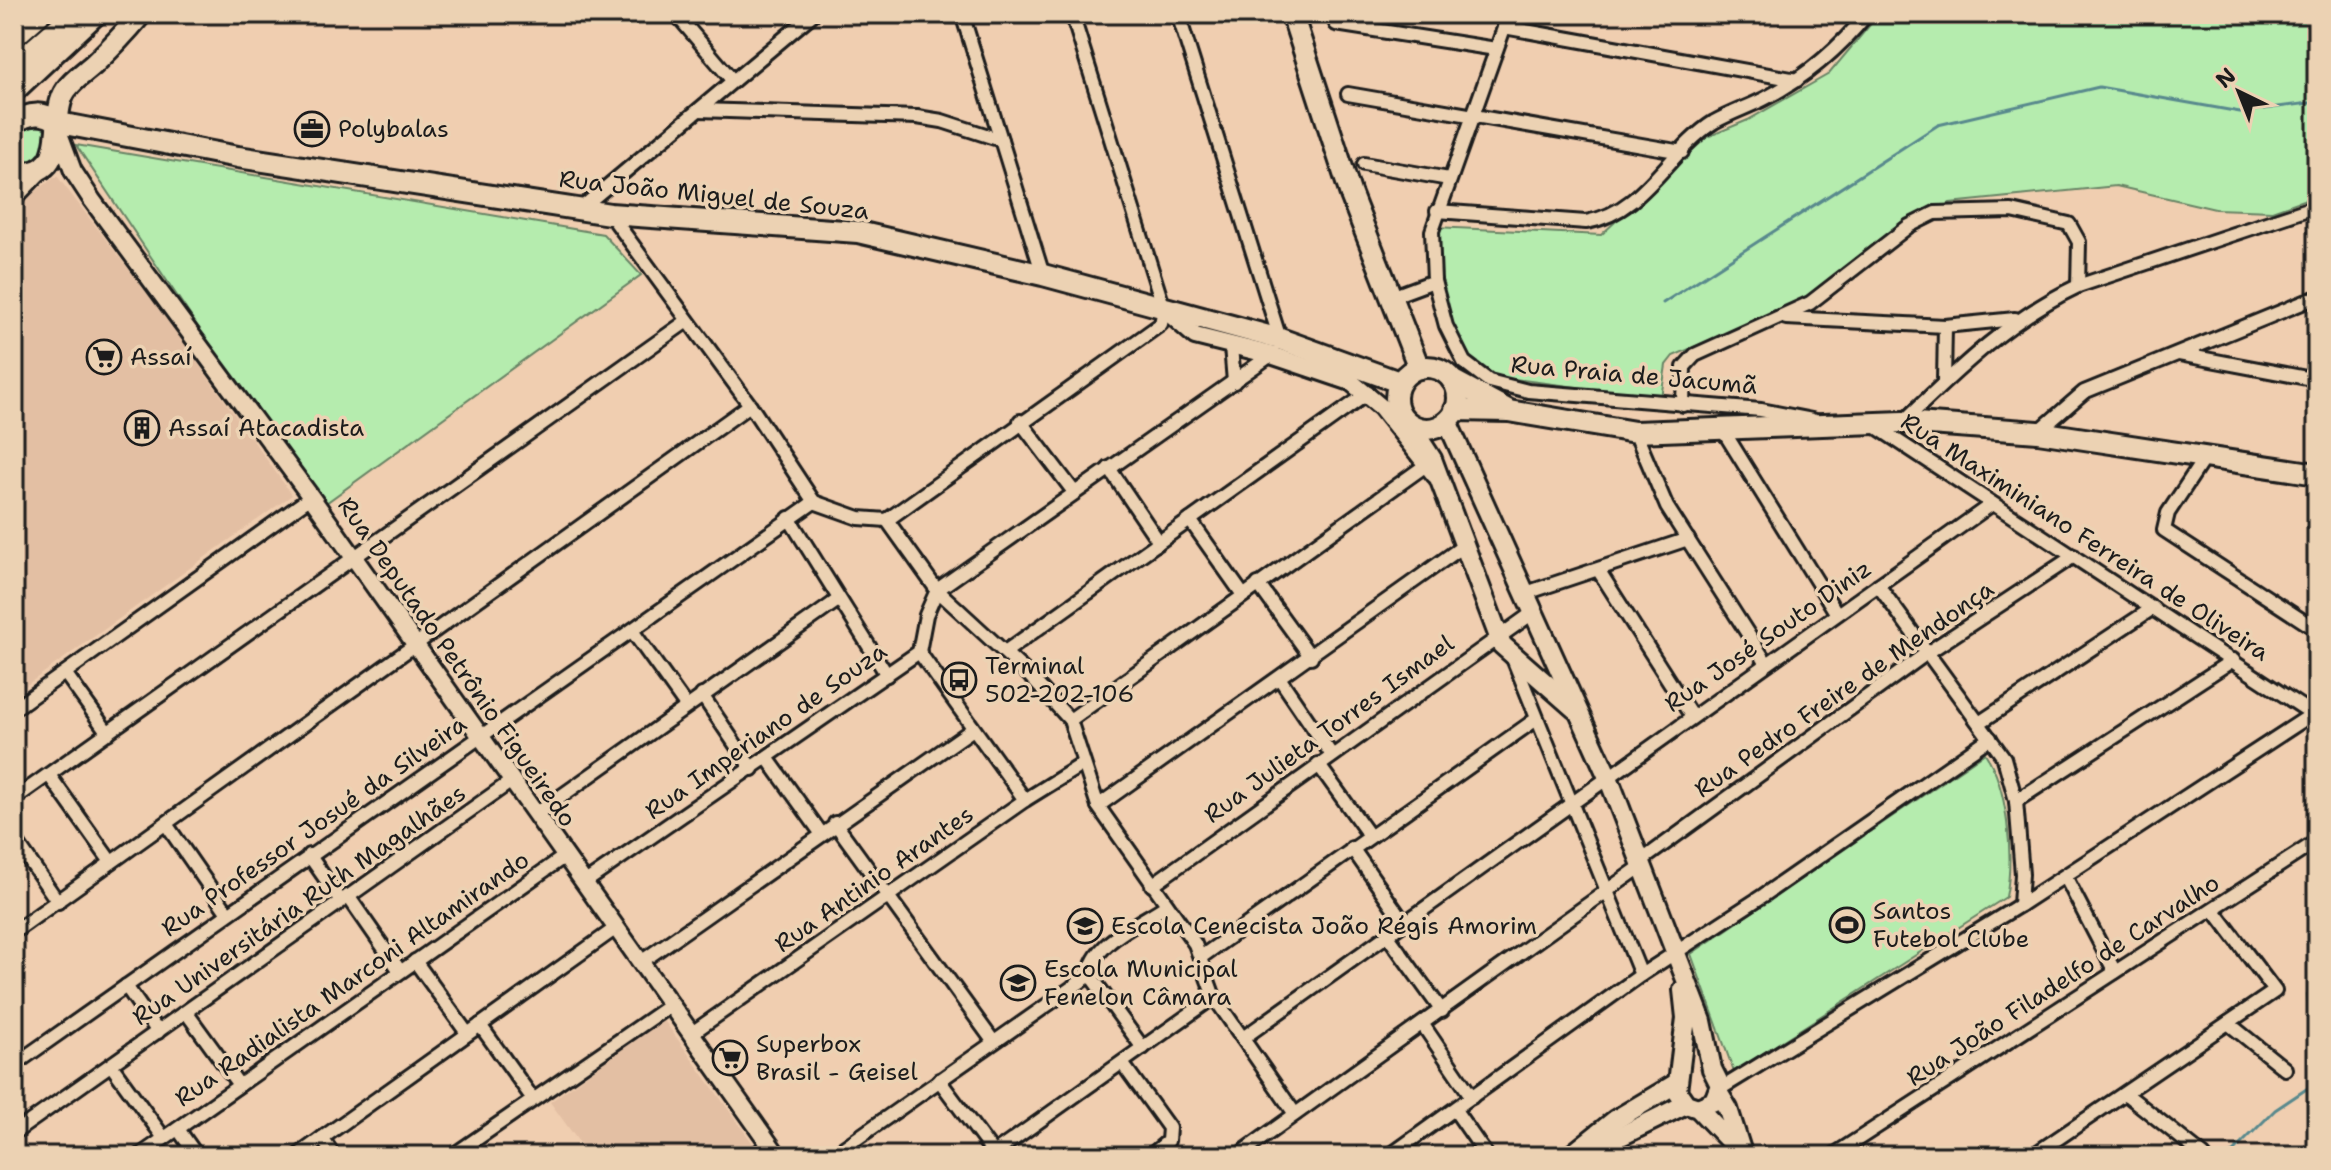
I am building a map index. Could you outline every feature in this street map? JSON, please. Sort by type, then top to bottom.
[{"type":"main road","points":[[14,37],[40,14]]},
{"type":"main road","points":[[14,91],[23,68],[74,14]]},
{"type":"main road","points":[[23,68],[96,14]]},
{"type":"main road","points":[[14,196],[45,164],[59,130],[58,111],[67,89],[141,14]]},
{"type":"main road","points":[[1292,14],[1351,195],[1419,368]]},
{"type":"main road","name":"Rua João Miguel de Souza","points":[[14,123],[23,116],[51,116],[59,130],[579,210],[858,232],[1043,275],[1399,382]]},
{"type":"main road","points":[[14,173],[33,170],[45,164]]},
{"type":"main road","points":[[1509,411],[1436,368],[1419,368],[1399,382],[1398,408],[1425,448],[1442,482],[1462,547],[1497,636],[1511,655],[1580,713]]},
{"type":"main road","points":[[1452,380],[1458,400],[1451,416],[1608,777],[1642,863],[1702,1021],[1712,1069],[1719,1079],[1719,1092],[1728,1109],[1743,1156]]},
{"type":"main road","points":[[1408,422],[1428,429],[1451,416],[1509,411],[1635,432],[1903,422],[2038,432],[2317,474]]},
{"type":"main road","points":[[1678,960],[1686,1018],[1677,1091],[1743,1156]]},
{"type":"main road","points":[[1574,1153],[1615,1120],[1695,1065],[1712,1069]]},
{"type":"main road","points":[[1574,1153],[1692,1106],[1714,1101],[1719,1092]]},
{"type":"street","points":[[676,14],[733,81]]},
{"type":"street","points":[[790,14],[800,25]]},
{"type":"street","points":[[579,210],[813,14]]},
{"type":"street","points":[[922,14],[962,15],[1043,275]]},
{"type":"street","points":[[610,214],[750,405],[814,502],[859,518],[887,520],[1020,421],[1161,324],[1164,309],[1072,14]]},
{"type":"street","points":[[1178,14],[1276,347]]},
{"type":"street","name":"Rua Praia de Jacumã","points":[[1509,14],[1437,211],[1431,244],[1434,281],[1455,349],[1464,362],[1489,381],[1528,391],[1777,411],[1818,423]]},
{"type":"street","points":[[1437,211],[1586,222],[1602,220],[1648,188],[1715,122],[1797,80],[1833,53],[1867,14]]},
{"type":"street","points":[[1336,24],[1496,49]]},
{"type":"street","points":[[1504,27],[1797,80]]},
{"type":"street","points":[[1348,94],[1682,152]]},
{"type":"street","points":[[699,110],[917,117],[942,121],[1001,140]]},
{"type":"street","name":"Rua Deputado Petrônio Figueiredo","points":[[59,130],[73,171],[92,200],[311,497],[774,1150]]},
{"type":"street","name":"Rua Deputado Petrônio Figueiredo","points":[[45,164],[64,172],[92,200]]},
{"type":"street","points":[[1364,164],[1449,179]]},
{"type":"street","points":[[1683,405],[1684,367],[1695,355],[1783,317],[1833,288],[1909,226],[1946,211],[2012,211],[2069,224],[2079,242],[2078,286]]},
{"type":"street","points":[[1903,422],[2018,318],[2078,286],[2314,211]]},
{"type":"street","points":[[1391,297],[1434,281]]},
{"type":"street","points":[[2038,432],[2084,392],[2317,297]]},
{"type":"street","points":[[1164,309],[1195,336],[1231,346],[1276,347],[1368,393],[1442,482]]},
{"type":"street","points":[[1783,317],[1945,326],[2018,318]]},
{"type":"street","points":[[14,799],[687,321]]},
{"type":"street","points":[[1944,382],[1945,326]]},
{"type":"street","points":[[1231,346],[1234,382]]},
{"type":"street","points":[[937,590],[1234,382],[1276,347]]},
{"type":"street","points":[[2177,354],[2317,380]]},
{"type":"street","points":[[1005,652],[1368,393]]},
{"type":"street","points":[[14,932],[750,405]]},
{"type":"street","points":[[1020,421],[1074,492]]},
{"type":"street","name":"Rua Maximiniano Ferreira de Oliveira","points":[[1868,421],[2316,714]]},
{"type":"street","points":[[1721,427],[1837,614]]},
{"type":"street","points":[[1635,432],[1667,507],[1767,664]]},
{"type":"street","points":[[2205,457],[2168,513],[2164,530],[2317,630]]},
{"type":"street","points":[[1070,720],[1426,465]]},
{"type":"street","points":[[1109,468],[1159,542]]},
{"type":"street","points":[[14,709],[311,497]]},
{"type":"street","name":"Rua Professor Josué da Silveira","points":[[14,1065],[227,912],[633,632],[814,502]]},
{"type":"street","name":"Rua José Souto Diniz","points":[[1243,1038],[1992,504]]},
{"type":"street","points":[[789,518],[887,675]]},
{"type":"street","points":[[887,520],[937,590],[1005,652],[1070,720],[1098,806],[1201,957],[1214,997],[1295,1114]]},
{"type":"street","points":[[1190,520],[1243,595]]},
{"type":"street","points":[[1526,593],[1688,539]]},
{"type":"street","points":[[1098,806],[1462,547]]},
{"type":"street","name":"Rua Pedro Freire de Mendonça","points":[[1237,1156],[1606,892],[1927,653],[2074,556]]},
{"type":"street","points":[[1599,571],[1692,717]]},
{"type":"street","points":[[1258,584],[1311,657]]},
{"type":"street","points":[[1878,585],[2004,758],[2016,801],[2022,874],[2020,905]]},
{"type":"street","name":"Rua Imperiano de Souza","points":[[584,883],[919,652],[926,615],[937,590]]},
{"type":"street","points":[[536,814],[838,600]]},
{"type":"street","points":[[1979,723],[2153,608]]},
{"type":"street","name":"Rua Julieta Torres Ismael","points":[[1152,885],[1331,754],[1534,612]]},
{"type":"street","points":[[633,632],[686,706]]},
{"type":"street","points":[[919,652],[1025,800]]},
{"type":"street","points":[[1511,655],[1641,975]]},
{"type":"street","points":[[2016,801],[2233,660]]},
{"type":"street","points":[[65,673],[108,733]]},
{"type":"street","points":[[1280,679],[1331,754]]},
{"type":"street","points":[[702,695],[752,769]]},
{"type":"street","points":[[1719,1092],[2020,905],[2316,714]]},
{"type":"street","points":[[1201,957],[1535,720]]},
{"type":"street","points":[[641,962],[973,729]]},
{"type":"street","points":[[1389,1156],[1641,975],[1678,960],[1990,738]]},
{"type":"street","points":[[768,759],[821,833]]},
{"type":"street","name":"Rua Antinio Arantes","points":[[692,1033],[1025,800],[1083,764]]},
{"type":"street","points":[[1318,764],[1369,835]]},
{"type":"street","points":[[49,775],[111,862]]},
{"type":"street","name":"Rua Universitária Ruth Magalhães","points":[[14,1133],[513,780]]},
{"type":"street","points":[[835,823],[993,1041]]},
{"type":"street","points":[[166,824],[227,912]]},
{"type":"street","points":[[14,838],[58,902]]},
{"type":"street","name":"Rua João Filadelfo de Carvalho","points":[[1832,1156],[2317,841]]},
{"type":"street","points":[[1352,848],[1405,924]]},
{"type":"street","points":[[309,855],[400,971]]},
{"type":"street","name":"Rua Radialista Marconi Altamirando","points":[[139,1156],[565,856]]},
{"type":"street","points":[[2065,876],[2115,972]]},
{"type":"street","points":[[1143,1048],[1090,975],[1092,962],[1099,951],[1167,905]]},
{"type":"street","points":[[2032,1156],[2275,991],[2213,909]]},
{"type":"street","points":[[297,1156],[616,928]]},
{"type":"street","points":[[1388,936],[1442,1011]]},
{"type":"street","points":[[415,961],[467,1033]]},
{"type":"street","points":[[832,1156],[1090,975]]},
{"type":"street","points":[[126,986],[158,1032]]},
{"type":"street","points":[[939,1080],[998,1154],[1214,997]]},
{"type":"street","points":[[452,1156],[672,1004]]},
{"type":"street","points":[[186,1012],[239,1085]]},
{"type":"street","points":[[2228,1023],[2285,1069]]},
{"type":"street","points":[[480,1025],[533,1099]]},
{"type":"street","points":[[1423,1025],[1472,1097]]},
{"type":"street","points":[[1122,1063],[1163,1118],[1169,1136],[1158,1154]]},
{"type":"street","points":[[111,1065],[164,1138]]},
{"type":"street","points":[[2126,1094],[2204,1156]]},
{"type":"street","points":[[1455,1110],[1487,1156]]},
{"type":"street","points":[[178,1129],[197,1156]]},
{"type":"street","points":[[322,1138],[334,1156]]},
{"type":"street","points":[[753,1156],[774,1150]]},
{"type":"shaded area","name":"Assaí","points":[[57,176],[157,306],[292,495],[14,694],[14,206]]},
{"type":"shaded area","points":[[663,1019],[754,1145],[738,1156],[589,1156],[550,1102]]},
{"type":"green space","points":[[1879,14],[2317,14],[2317,195],[2272,211],[2215,209],[2116,186],[1950,203],[1807,298],[1673,356],[1666,365],[1661,398],[1468,373],[1452,353],[1445,329],[1435,227],[1601,235],[1707,137],[1748,120],[1829,74]]},
{"type":"green space","points":[[34,118],[49,127],[45,152],[32,165],[14,166],[14,131]]},
{"type":"green space","points":[[76,145],[603,234],[641,275],[319,508]]},
{"type":"green space","name":"Santos Futebol Clube","points":[[1985,753],[1999,784],[2007,823],[2009,862],[2006,897],[1734,1072],[1691,954]]},
{"type":"green space","points":[[2317,987],[2317,1025],[2310,1019],[2307,994]]},
{"type":"waterway","points":[[1663,303],[1938,125],[2099,87],[2240,112],[2317,102]]},
{"type":"waterway","points":[[2229,1156],[2275,1110],[2317,1082]]},
{"type":"place","name":"Polybalas","points":[[312,129]]},
{"type":"place","name":"Assaí","points":[[104,357]]},
{"type":"place","name":"Assaí Atacadista","points":[[142,428]]},
{"type":"place","name":"Terminal 502-202-106","points":[[959,680]]},
{"type":"place","name":"Santos Futebol Clube","points":[[1847,925]]},
{"type":"place","name":"Escola Cenecista João Régis Amorim","points":[[1085,926]]},
{"type":"place","name":"Escola Municipal Fenelon Câmara","points":[[1018,983]]},
{"type":"place","name":"Superbox Brasil - Geisel","points":[[730,1058]]}]
